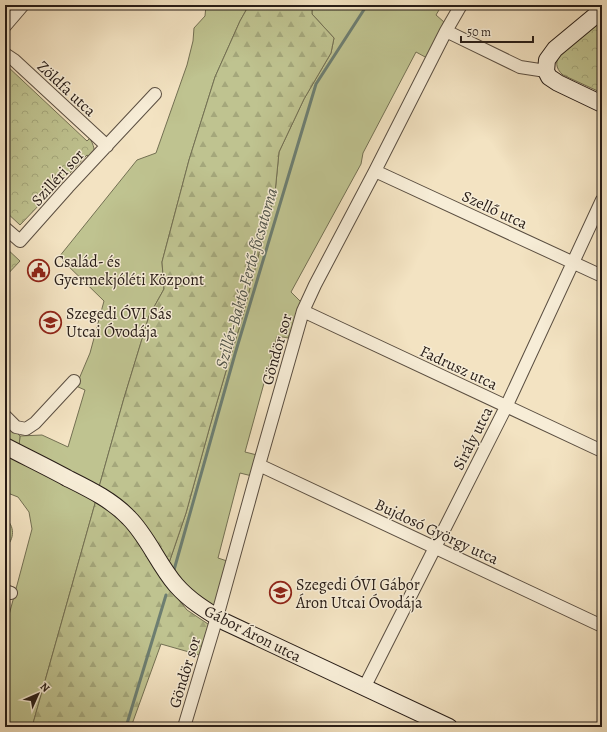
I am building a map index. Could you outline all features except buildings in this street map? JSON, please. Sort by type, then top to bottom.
[{"type":"street","points":[[5,26],[23,5]]},
{"type":"street","name":"Göndör sor","points":[[184,727],[217,617],[303,311],[315,285],[461,5]]},
{"type":"street","points":[[602,10],[555,49],[547,60],[546,71],[549,77],[558,83],[602,104]]},
{"type":"street","points":[[446,32],[520,67],[546,71]]},
{"type":"street","name":"Zöldfa utca","points":[[5,54],[14,60],[107,146]]},
{"type":"street","name":"Szilléri sor","points":[[5,228],[20,241],[155,94]]},
{"type":"street","name":"Szellő utca","points":[[375,171],[602,276]]},
{"type":"street","name":"Sirály utca","points":[[364,688],[506,407],[602,200]]},
{"type":"street","name":"Fadrusz utca","points":[[303,311],[602,451]]},
{"type":"street","points":[[5,416],[16,427],[26,428],[35,423],[74,381]]},
{"type":"street","name":"Gábor Áron utca","points":[[5,446],[109,501],[129,518],[183,593],[199,606],[225,622],[449,727]]},
{"type":"street","name":"Bujdosó György utca","points":[[259,465],[602,626]]},
{"type":"green space","points":[[206,5],[249,5],[240,21],[215,77],[189,160],[162,262],[164,289],[149,316],[99,487],[19,446],[20,436],[42,435],[68,447],[85,390],[76,386],[90,353],[104,301],[59,257],[137,160],[156,153],[187,65],[193,41],[194,28],[205,16]]},
{"type":"green space","points":[[249,5],[312,5],[312,14],[334,38],[331,53],[304,99],[279,152],[275,193],[241,322],[186,513],[169,563],[99,487],[149,316],[164,289],[162,262],[189,160],[215,77],[240,21]]},
{"type":"green space","points":[[312,5],[442,5],[436,15],[444,22],[427,58],[416,52],[363,153],[361,164],[291,292],[302,303],[288,338],[277,336],[245,452],[257,455],[252,476],[240,473],[218,558],[227,561],[214,608],[181,581],[169,563],[186,513],[241,322],[275,193],[279,152],[304,99],[331,53],[334,38],[312,14]]},
{"type":"green space","points":[[602,18],[602,93],[563,75],[558,70],[557,62],[561,53]]},
{"type":"green space","points":[[5,61],[9,62],[6,65],[87,141],[90,138],[94,150],[91,158],[87,155],[20,225],[5,211]]},
{"type":"green space","points":[[5,247],[20,261],[5,277]]},
{"type":"green space","points":[[5,421],[20,436],[19,446],[5,439]]},
{"type":"green space","points":[[5,452],[96,500],[32,727],[5,727],[5,630],[32,529],[29,512],[18,497],[5,492]]},
{"type":"green space","points":[[96,500],[118,516],[139,540],[167,585],[187,610],[211,626],[203,656],[161,644],[131,727],[32,727]]},
{"type":"green space","points":[[5,518],[11,525],[12,537],[11,541],[5,548]]},
{"type":"waterway","name":"Szillér-Baktó-Fertő-főcsatorna","points":[[174,570],[235,354],[316,84],[367,5]]},
{"type":"waterway","name":"Szillér-Baktó-Fertő-főcsatorna","points":[[126,727],[166,595]]},
{"type":"place","name":"Család- és Gyermekjóléti Központ","points":[[38,270]]},
{"type":"place","name":"Szegedi ÓVI Sás Utcai Óvodája","points":[[51,322]]},
{"type":"place","name":"Szegedi ÓVI Gábor Áron Utcai Óvodája","points":[[281,593]]}]
